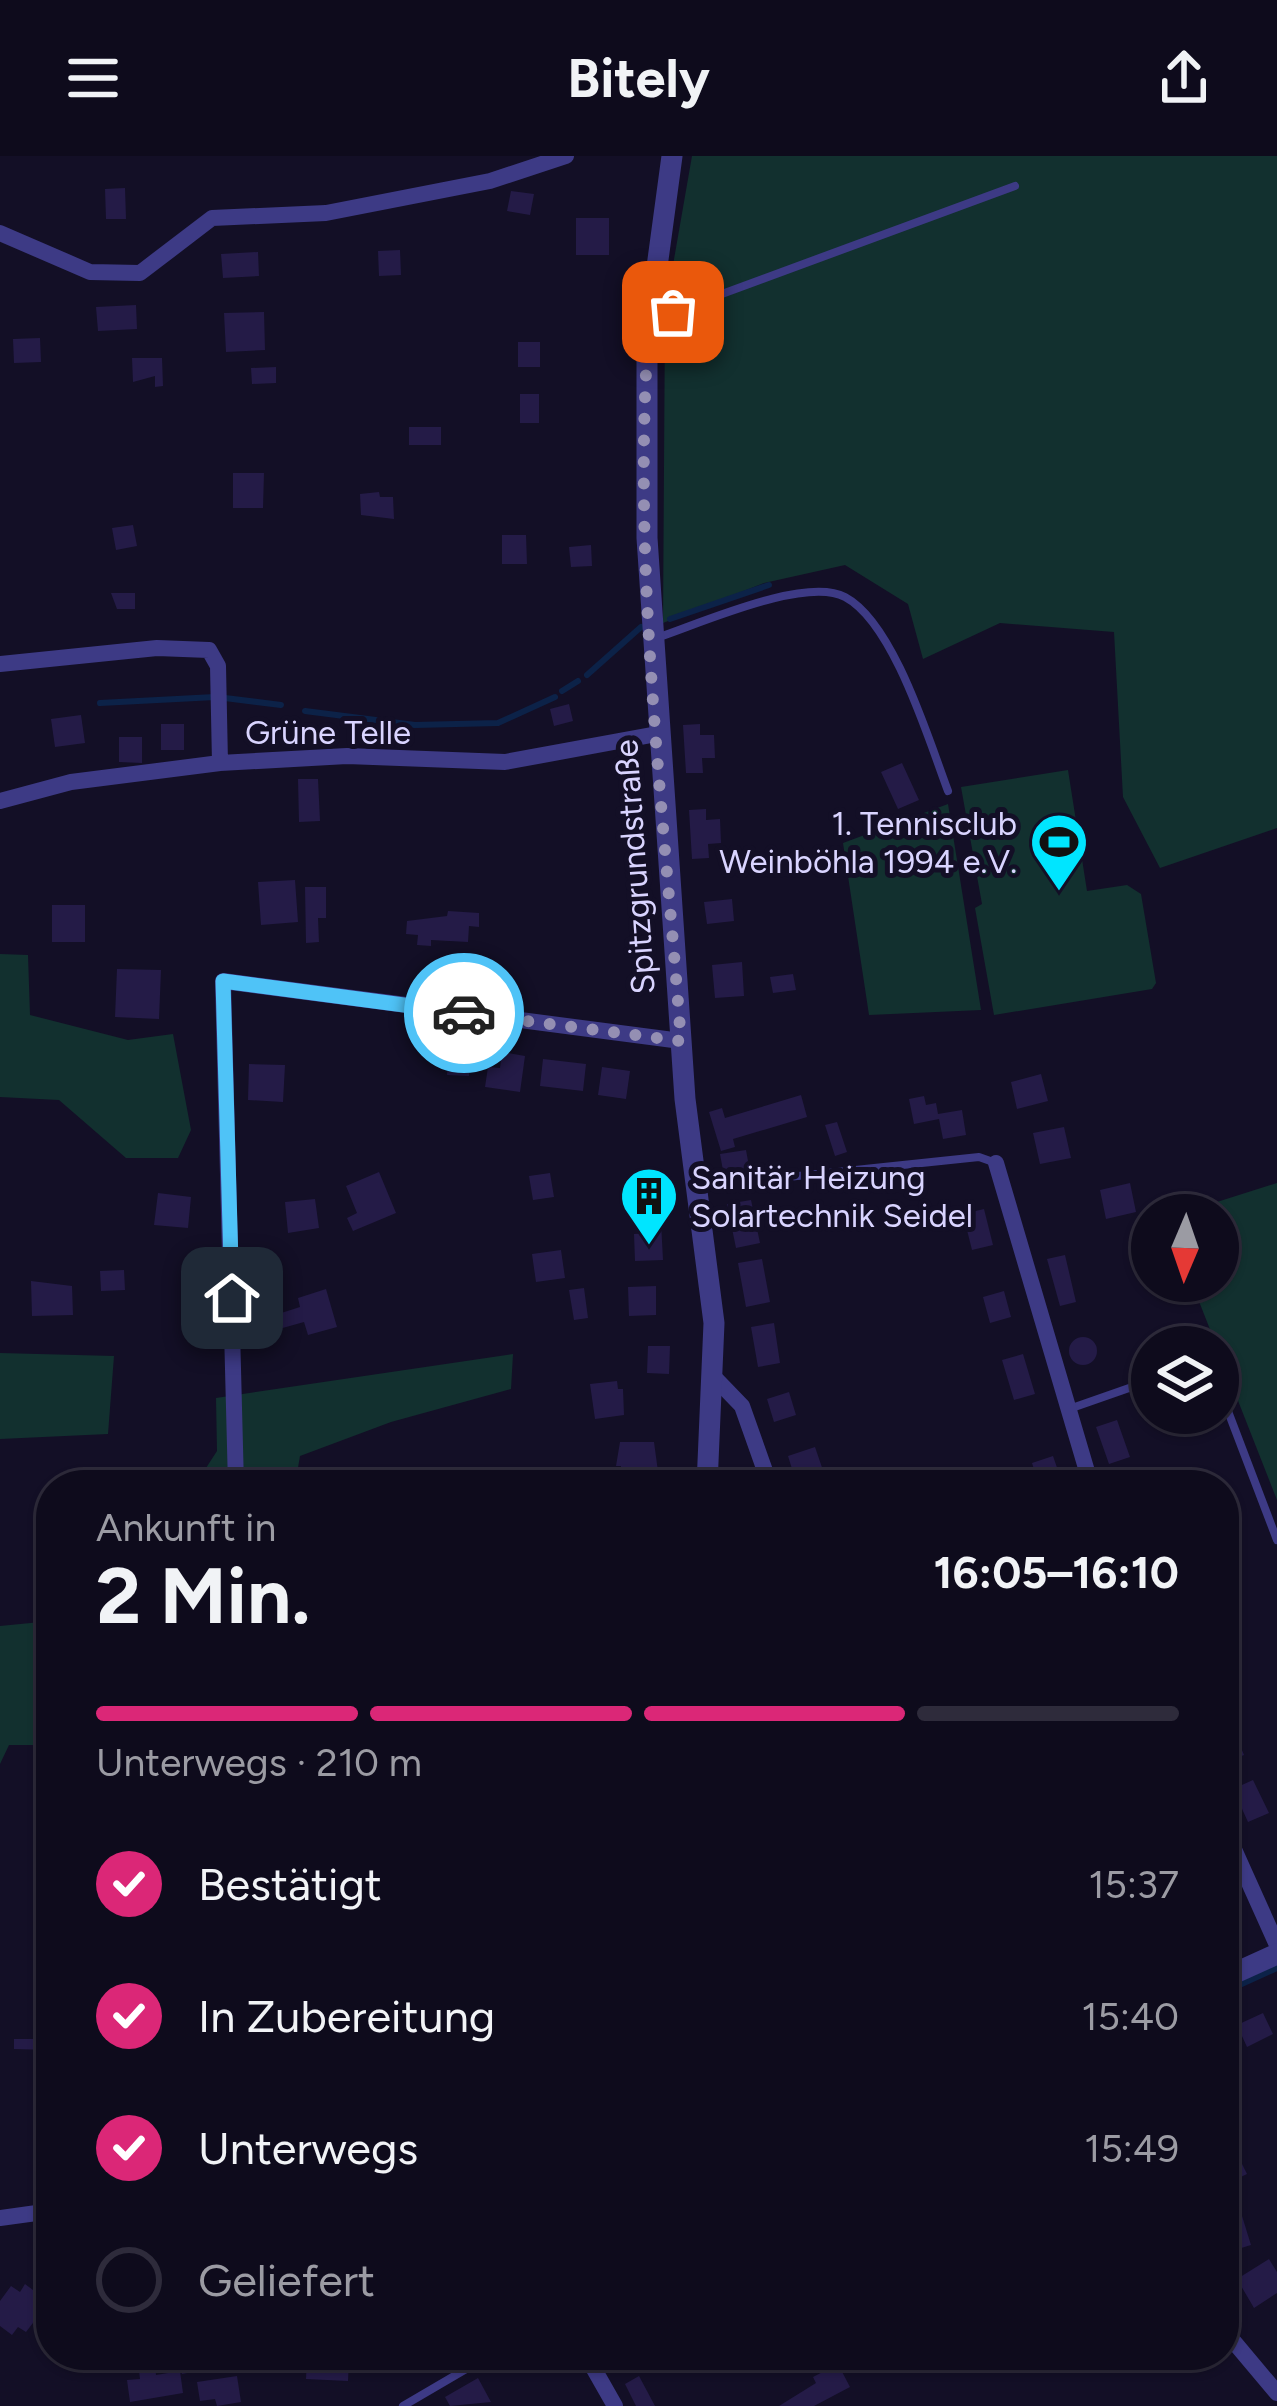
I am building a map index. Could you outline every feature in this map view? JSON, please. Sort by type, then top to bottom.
[{"type":"street","points":[[0,233],[90,272],[140,273],[212,218],[326,213],[490,182],[566,156]]},
{"type":"street","name":"Spitzgrundstraße","points":[[672,156],[650,311],[645,434],[657,734],[681,1041],[713,1323],[708,1470]]},
{"type":"street","points":[[0,664],[157,648],[209,650],[218,666],[220,763]]},
{"type":"street","name":"Grüne Telle","points":[[0,801],[71,782],[220,763],[347,756],[505,762],[657,734]]},
{"type":"street","points":[[236,1470],[223,981],[681,1041]]},
{"type":"street","points":[[996,1163],[1086,1470]]},
{"type":"street","points":[[714,1377],[742,1406],[765,1470]]},
{"type":"street","points":[[1239,1862],[1277,1949],[1239,1970]]},
{"type":"street","points":[[0,2218],[36,2213]]},
{"type":"street","points":[[1239,2348],[1277,2393]]},
{"type":"street","points":[[595,2370],[615,2406]]},
{"type":"lane","points":[[650,311],[673,312],[1015,186]]},
{"type":"lane","points":[[652,639],[796,594],[843,596],[863,614],[894,658],[947,790]]},
{"type":"lane","points":[[695,1187],[856,1166],[979,1157],[996,1163]]},
{"type":"lane","points":[[1065,1411],[1131,1387]]},
{"type":"lane","points":[[1237,1434],[1277,1540]]},
{"type":"lane","points":[[403,2406],[464,2370]]},
{"type":"green space","points":[[692,156],[1277,156],[1277,828],[1160,868],[1123,797],[1114,632],[1000,623],[923,659],[908,604],[845,565],[764,583],[663,623],[665,311]]},
{"type":"green space","name":"1. Tennisclub Weinböhla 1994 e.V.","points":[[1068,770],[1087,891],[1127,885],[1141,894],[1156,983],[1152,989],[994,1015],[975,908],[982,904],[961,787]]},
{"type":"green space","points":[[948,804],[981,1010],[869,1015],[843,843]]},
{"type":"green space","points":[[0,954],[28,955],[30,1015],[128,1040],[173,1034],[191,1130],[178,1158],[126,1158],[59,1100],[0,1097]]},
{"type":"green space","points":[[1277,1183],[1277,1500],[1239,1403],[1239,1326],[1209,1326],[1199,1302],[1239,1302],[1239,1195]]},
{"type":"green space","points":[[0,1353],[114,1356],[108,1434],[0,1439]]},
{"type":"green space","points":[[513,1354],[511,1389],[391,1422],[300,1456],[298,1470],[205,1470],[217,1451],[216,1398]]},
{"type":"green space","points":[[36,1622],[36,1745],[9,1745],[0,1764],[0,1626]]},
{"type":"building","points":[[125,188],[126,219],[106,219],[105,189]]},
{"type":"building","points":[[511,191],[534,194],[530,215],[507,211]]},
{"type":"building","points":[[576,218],[609,218],[609,255],[576,255]]},
{"type":"building","points":[[400,250],[401,275],[379,276],[378,251]]},
{"type":"building","points":[[258,252],[259,276],[223,278],[221,254]]},
{"type":"building","points":[[136,305],[137,329],[98,331],[96,307]]},
{"type":"building","points":[[264,312],[265,350],[226,352],[224,313]]},
{"type":"building","points":[[40,338],[41,362],[14,363],[13,339]]},
{"type":"building","points":[[518,342],[540,342],[540,367],[518,367]]},
{"type":"building","points":[[132,358],[162,358],[163,386],[155,387],[155,376],[133,382]]},
{"type":"building","points":[[276,367],[276,383],[252,384],[251,368]]},
{"type":"building","points":[[520,394],[539,394],[539,423],[520,423]]},
{"type":"building","points":[[409,427],[441,427],[441,445],[409,445]]},
{"type":"building","points":[[233,473],[264,473],[263,508],[233,508]]},
{"type":"building","points":[[379,492],[380,497],[393,497],[394,519],[361,515],[360,494]]},
{"type":"building","points":[[133,525],[137,546],[116,550],[112,528]]},
{"type":"building","points":[[502,535],[526,535],[527,564],[502,564]]},
{"type":"building","points":[[591,545],[592,566],[571,567],[569,547]]},
{"type":"building","points":[[111,593],[135,593],[135,609],[117,609]]},
{"type":"building","points":[[569,704],[573,721],[554,726],[550,709]]},
{"type":"building","points":[[81,715],[85,743],[55,747],[51,719]]},
{"type":"building","points":[[161,724],[184,724],[184,750],[161,750]]},
{"type":"building","points":[[700,724],[700,735],[714,735],[715,758],[702,758],[703,773],[686,773],[683,725]]},
{"type":"building","points":[[119,737],[142,737],[142,763],[119,762]]},
{"type":"building","points":[[902,763],[919,800],[898,809],[881,772]]},
{"type":"building","points":[[298,779],[318,779],[320,821],[299,822]]},
{"type":"building","points":[[706,809],[706,820],[720,819],[721,843],[708,844],[709,858],[692,859],[689,810]]},
{"type":"building","points":[[295,880],[298,922],[261,925],[258,882]]},
{"type":"building","points":[[305,887],[326,887],[326,918],[318,918],[319,942],[306,943]]},
{"type":"building","points":[[732,899],[734,921],[707,924],[704,902]]},
{"type":"building","points":[[52,905],[85,905],[85,942],[52,942]]},
{"type":"building","points":[[448,911],[479,913],[479,927],[469,926],[468,942],[431,940],[431,946],[417,945],[418,935],[406,934],[407,921],[447,916]]},
{"type":"building","points":[[742,962],[744,996],[715,998],[712,965]]},
{"type":"building","points":[[117,969],[161,970],[159,1019],[115,1017]]},
{"type":"building","points":[[793,974],[796,990],[773,993],[770,977]]},
{"type":"building","points":[[508,992],[522,994],[520,1014],[477,1008],[479,997],[507,1001]]},
{"type":"building","points":[[441,1041],[470,1042],[469,1076],[447,1075],[448,1061],[440,1061]]},
{"type":"building","points":[[502,1052],[525,1056],[520,1092],[485,1087],[488,1067],[500,1068]]},
{"type":"building","points":[[543,1059],[586,1064],[583,1091],[540,1086]]},
{"type":"building","points":[[249,1064],[285,1065],[283,1102],[248,1100]]},
{"type":"building","points":[[602,1067],[630,1071],[626,1099],[598,1095]]},
{"type":"building","points":[[1041,1074],[1048,1101],[1017,1109],[1011,1082]]},
{"type":"building","points":[[801,1095],[807,1117],[733,1139],[735,1147],[721,1151],[709,1112],[722,1108],[725,1118]]},
{"type":"building","points":[[924,1096],[926,1105],[936,1103],[938,1114],[962,1110],[966,1135],[943,1139],[939,1119],[914,1124],[909,1099]]},
{"type":"building","points":[[837,1122],[847,1152],[835,1156],[825,1125]]},
{"type":"building","points":[[1064,1127],[1071,1158],[1040,1164],[1033,1133]]},
{"type":"building","points":[[746,1150],[750,1172],[724,1176],[720,1154]]},
{"type":"building","points":[[379,1172],[396,1213],[353,1231],[347,1218],[357,1213],[346,1186]]},
{"type":"building","points":[[550,1173],[554,1197],[533,1200],[529,1176]]},
{"type":"building","points":[[1130,1183],[1131,1213],[1106,1219],[1100,1190]]},
{"type":"building","points":[[158,1193],[191,1197],[188,1228],[154,1225]]},
{"type":"building","points":[[315,1199],[319,1228],[288,1233],[285,1202]]},
{"type":"building","points":[[751,1200],[760,1243],[736,1248],[727,1204]]},
{"type":"building","points":[[984,1209],[993,1245],[972,1250],[963,1214]]},
{"type":"building","name":"Sanitär Heizung Solartechnik Seidel","points":[[649,1222],[661,1222],[663,1260],[635,1261],[634,1234],[649,1233]]},
{"type":"building","points":[[561,1250],[565,1278],[536,1282],[532,1254]]},
{"type":"building","points":[[1065,1255],[1076,1302],[1060,1306],[1047,1259]]},
{"type":"building","points":[[762,1259],[770,1302],[746,1307],[738,1263]]},
{"type":"building","points":[[124,1270],[125,1290],[101,1291],[100,1271]]},
{"type":"building","points":[[31,1281],[72,1286],[73,1315],[32,1316]]},
{"type":"building","points":[[656,1286],[656,1315],[629,1316],[628,1287]]},
{"type":"building","points":[[584,1288],[588,1318],[574,1320],[569,1290]]},
{"type":"building","points":[[326,1289],[337,1327],[308,1335],[304,1322],[279,1329],[275,1315],[300,1307],[298,1298]]},
{"type":"building","points":[[1004,1291],[1011,1317],[990,1323],[983,1297]]},
{"type":"building","points":[[774,1323],[780,1363],[758,1367],[751,1327]]},
{"type":"building","points":[[1083,1337],[1093,1341],[1097,1351],[1093,1361],[1083,1365],[1073,1361],[1069,1351],[1073,1341]]},
{"type":"building","points":[[648,1346],[670,1346],[669,1374],[647,1373]]},
{"type":"building","points":[[1023,1354],[1035,1394],[1014,1400],[1002,1360]]},
{"type":"building","points":[[617,1381],[618,1389],[623,1389],[624,1415],[595,1419],[590,1384]]},
{"type":"building","points":[[789,1392],[796,1415],[774,1422],[767,1399]]},
{"type":"building","points":[[1117,1420],[1130,1457],[1109,1464],[1096,1427]]},
{"type":"building","points":[[620,1442],[654,1442],[658,1470],[616,1466]]},
{"type":"building","points":[[815,1447],[823,1470],[792,1470],[788,1456]]},
{"type":"building","points":[[1053,1456],[1058,1470],[1034,1470],[1032,1463]]},
{"type":"building","points":[[1253,1780],[1269,1813],[1248,1822],[1239,1802],[1239,1786]]},
{"type":"building","points":[[1263,2013],[1273,2034],[1247,2047],[1239,2024]]},
{"type":"building","points":[[14,2039],[36,2039],[36,2050],[14,2049]]},
{"type":"building","points":[[1239,2217],[1251,2245],[1239,2249]]},
{"type":"building","points":[[1269,2259],[1277,2272],[1277,2293],[1254,2308],[1239,2278]]},
{"type":"building","points":[[25,2284],[36,2292],[36,2319],[26,2332],[18,2327],[12,2335],[0,2326],[0,2301],[11,2286],[20,2292]]},
{"type":"building","points":[[139,2370],[156,2370],[156,2375],[180,2371],[183,2393],[130,2402],[127,2380],[140,2379]]},
{"type":"building","points":[[306,2370],[348,2370],[348,2381],[306,2379]]},
{"type":"building","points":[[841,2370],[850,2387],[814,2406],[779,2406],[816,2383],[813,2377]]},
{"type":"building","points":[[237,2376],[241,2402],[217,2406],[215,2399],[200,2401],[197,2382]]},
{"type":"building","points":[[639,2376],[655,2406],[636,2406],[625,2384]]},
{"type":"building","points":[[478,2378],[491,2402],[450,2406],[445,2397]]},
{"type":"waterway","points":[[670,619],[769,585]]},
{"type":"waterway","points":[[587,675],[641,627]]},
{"type":"waterway","points":[[562,691],[578,681]]},
{"type":"waterway","points":[[100,703],[215,697]]},
{"type":"waterway","points":[[305,711],[415,725],[498,723],[555,697]]},
{"type":"waterway","points":[[225,698],[281,705]]},
{"type":"waterway","points":[[1239,1985],[1277,1968]]},
{"type":"way so far","points":[[464,1013],[681,1041],[657,734],[646,454],[650,311],[673,312]]},
{"type":"place","name":"1. Tennisclub Weinböhla 1994 e.V.","points":[[1059,893]]},
{"type":"place","name":"Sanitär Heizung Solartechnik Seidel","points":[[649,1247]]},
{"type":"route","points":[[232,1298],[223,981],[464,1013]]}]
